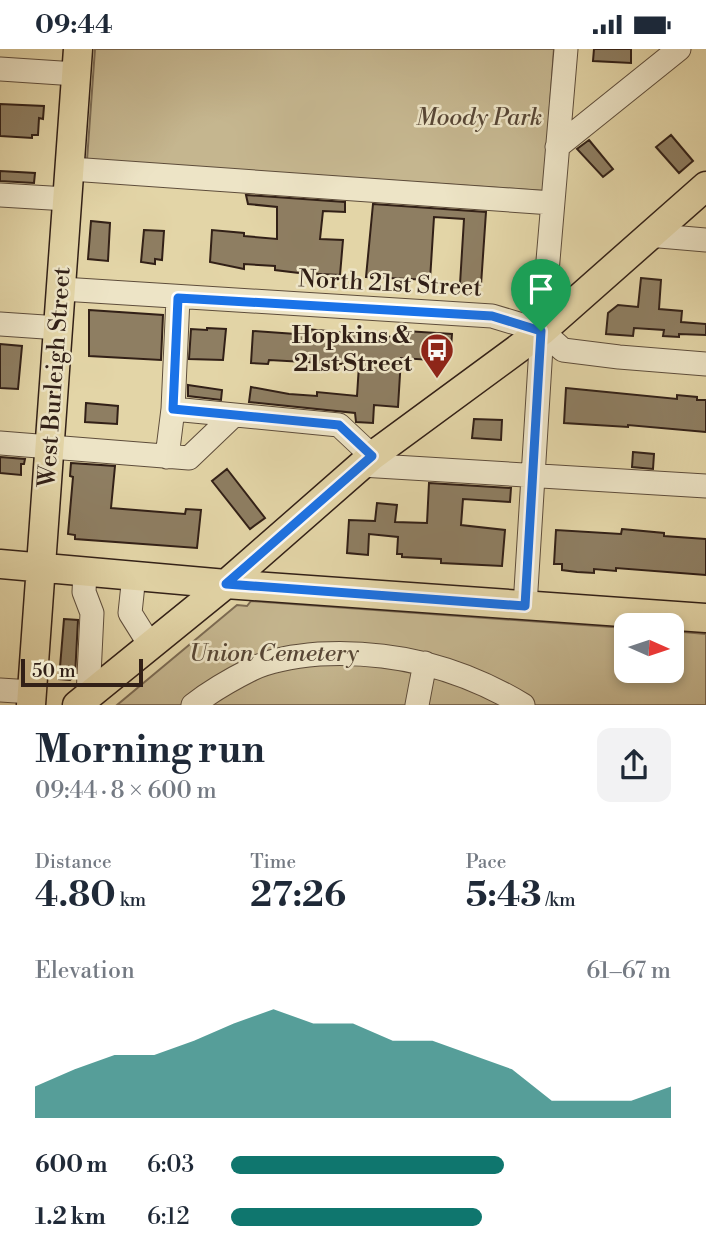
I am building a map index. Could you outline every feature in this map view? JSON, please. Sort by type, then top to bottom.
[{"type":"main road","name":"West Burleigh Street","points":[[32,698],[77,62]]},
{"type":"main road","points":[[82,701],[226,584],[366,460],[541,331],[706,186]]},
{"type":"main road","points":[[0,564],[226,584],[706,618]]},
{"type":"street","points":[[525,606],[541,331],[566,49]]},
{"type":"street","points":[[557,147],[679,49]]},
{"type":"street","points":[[0,69],[77,62]]},
{"type":"street","points":[[71,169],[552,203]]},
{"type":"street","points":[[0,195],[67,199]]},
{"type":"street","points":[[648,235],[706,240]]},
{"type":"street","name":"North 21st Street","points":[[62,289],[492,316],[541,331],[563,350],[706,364]]},
{"type":"street","points":[[167,457],[173,409],[178,298]]},
{"type":"street","points":[[0,324],[59,328]]},
{"type":"street","points":[[173,409],[339,425],[366,460],[706,487]]},
{"type":"street","points":[[0,443],[188,458],[234,415]]},
{"type":"street","points":[[82,701],[92,613],[84,592],[85,571]]},
{"type":"street","points":[[134,575],[130,613],[150,645]]},
{"type":"street","points":[[92,613],[130,613]]},
{"type":"street","points":[[193,705],[253,668],[305,655],[374,654],[425,663],[471,677],[523,705]]},
{"type":"street","points":[[417,705],[425,663]]},
{"type":"street","points":[[0,690],[32,698]]},
{"type":"green space","name":"Moody Park","points":[[95,49],[554,49],[544,191],[87,160]]},
{"type":"green space","name":"Union Cemetery","points":[[251,601],[614,627],[614,683],[684,683],[684,632],[706,634],[706,705],[117,705],[237,605],[247,606]]},
{"type":"building","points":[[594,49],[631,49],[631,63],[593,61]]},
{"type":"building","points":[[0,104],[44,106],[43,119],[39,118],[38,135],[32,135],[32,138],[0,136]]},
{"type":"building","points":[[671,135],[693,161],[679,173],[656,147]]},
{"type":"building","points":[[589,140],[613,169],[603,177],[577,149]]},
{"type":"building","points":[[0,171],[35,173],[34,183],[0,181]]},
{"type":"building","points":[[246,195],[345,202],[345,212],[323,211],[320,239],[343,240],[340,275],[299,273],[275,270],[275,266],[244,264],[244,269],[210,262],[212,230],[277,239],[277,207],[248,204]]},
{"type":"building","points":[[373,204],[486,212],[481,285],[460,284],[464,219],[434,217],[430,280],[366,277]]},
{"type":"building","points":[[91,221],[110,223],[108,261],[88,259]]},
{"type":"building","points":[[144,230],[164,231],[162,260],[155,259],[155,264],[141,262]]},
{"type":"building","points":[[641,278],[661,280],[659,309],[682,311],[681,322],[706,324],[706,335],[663,336],[664,330],[634,328],[633,336],[606,334],[608,313],[618,305],[638,307]]},
{"type":"building","points":[[89,310],[163,315],[161,360],[89,356]]},
{"type":"building","points":[[191,329],[226,329],[223,360],[189,359]]},
{"type":"building","points":[[306,329],[393,337],[406,337],[406,331],[452,334],[451,348],[432,360],[401,358],[398,407],[374,405],[373,423],[356,422],[355,413],[249,402],[251,387],[289,394],[317,396],[317,392],[357,396],[359,365],[269,360],[268,364],[251,363],[253,331],[306,334]]},
{"type":"building","points":[[0,344],[22,346],[18,389],[0,388]]},
{"type":"building","points":[[188,385],[222,390],[221,400],[188,396]]},
{"type":"building","points":[[566,388],[677,399],[677,395],[697,397],[697,400],[706,400],[706,432],[564,423]]},
{"type":"building","points":[[86,403],[118,406],[117,424],[85,422]]},
{"type":"building","points":[[474,419],[502,420],[501,440],[472,438]]},
{"type":"building","points":[[633,452],[654,454],[653,469],[632,467]]},
{"type":"building","points":[[0,457],[25,459],[24,464],[21,464],[21,475],[0,473]]},
{"type":"building","points":[[71,463],[115,466],[111,508],[185,514],[186,509],[201,510],[197,548],[75,539],[75,535],[68,534],[73,477],[70,476]]},
{"type":"building","points":[[227,469],[265,518],[250,529],[212,481]]},
{"type":"building","points":[[429,483],[511,488],[510,502],[463,499],[461,525],[505,530],[502,566],[441,563],[441,559],[402,557],[402,554],[397,554],[398,537],[369,534],[368,555],[347,553],[349,520],[375,521],[377,503],[397,505],[395,522],[427,523]]},
{"type":"building","points":[[622,529],[706,539],[706,575],[616,568],[616,571],[594,569],[594,573],[577,572],[562,570],[562,564],[554,564],[556,530],[621,534]]},
{"type":"building","points":[[64,619],[78,620],[75,676],[70,680],[59,679]]},
{"type":"place","name":"Hopkins & 21st Street","points":[[437,380]]},
{"type":"route","points":[[178,298],[492,316],[541,331],[525,606],[226,584],[372,456],[339,425],[173,409],[178,298]]}]
